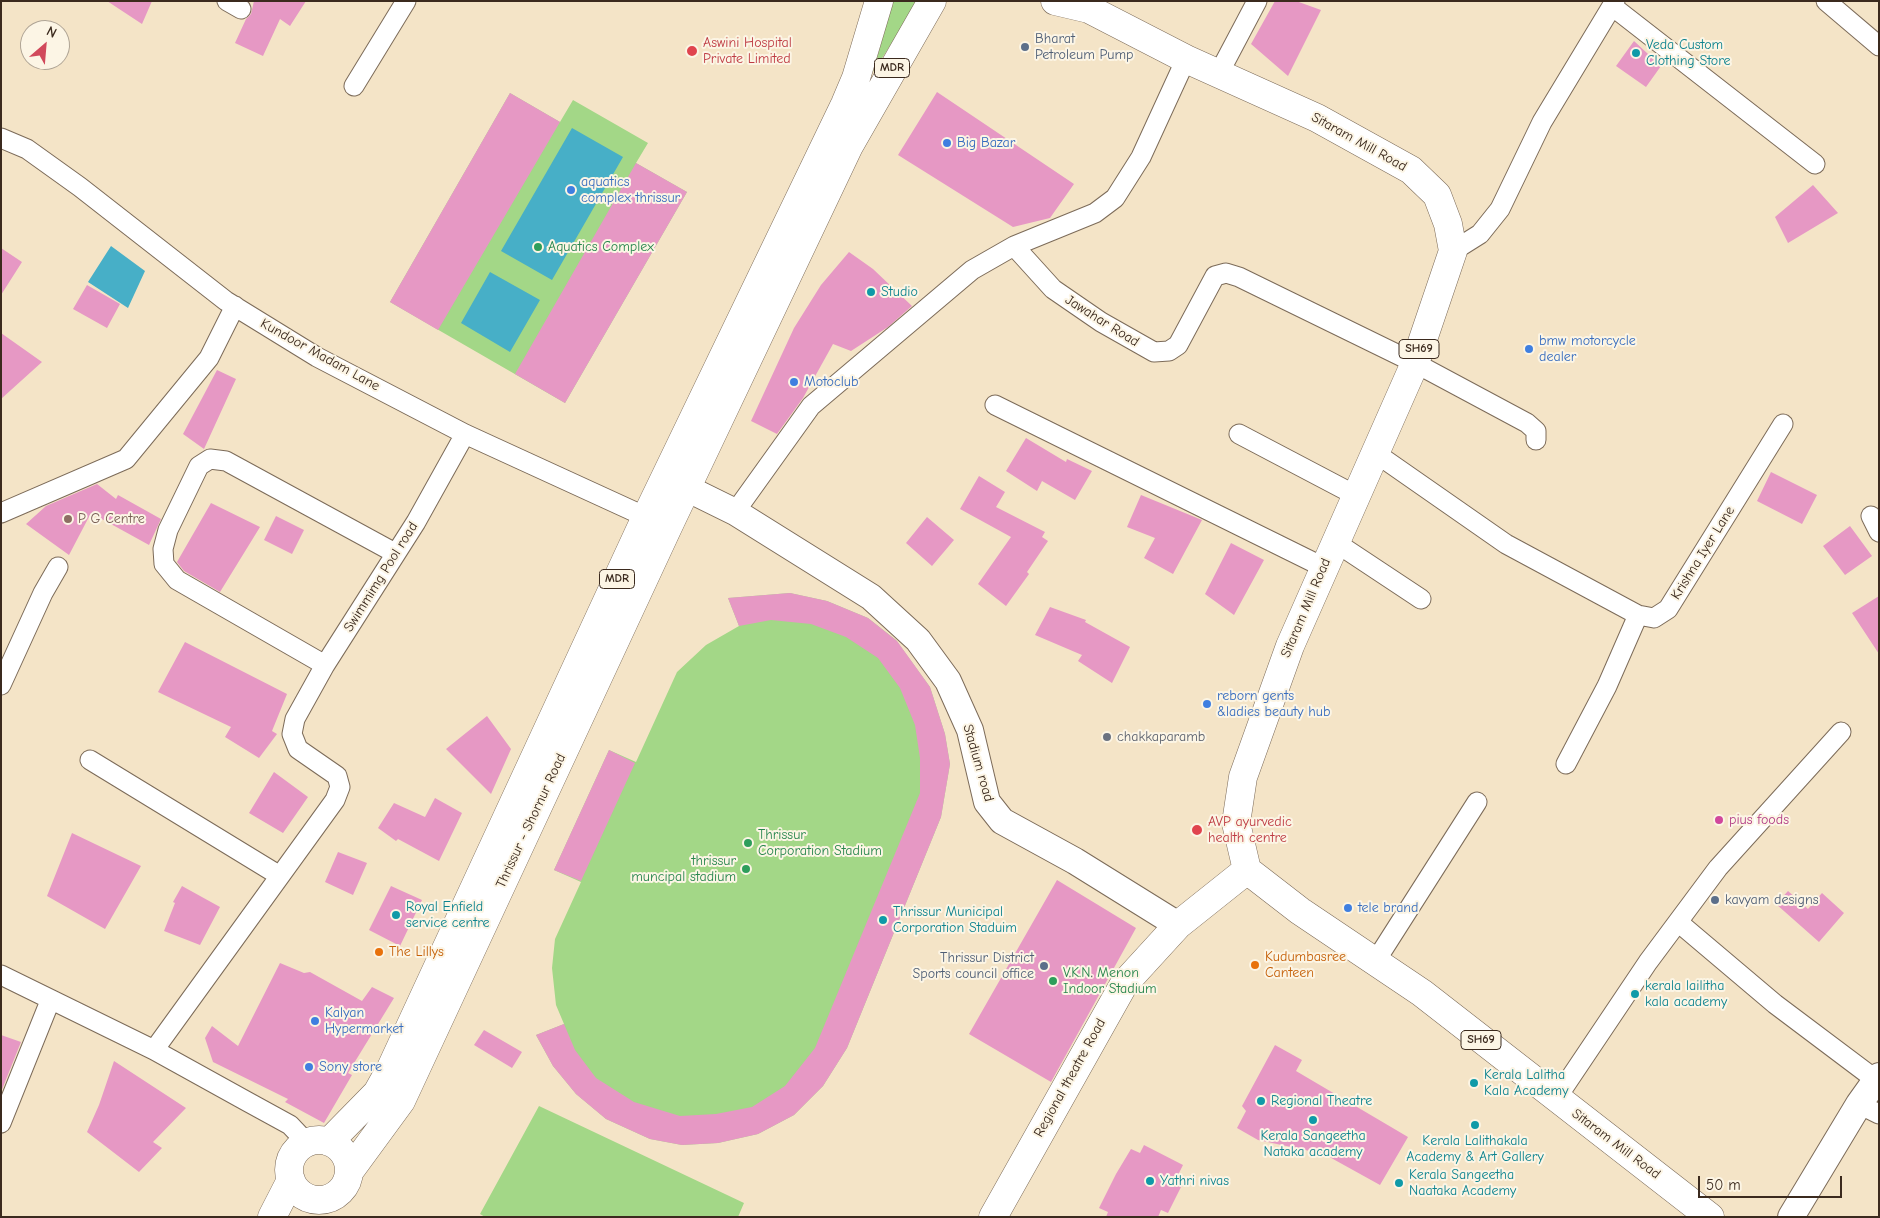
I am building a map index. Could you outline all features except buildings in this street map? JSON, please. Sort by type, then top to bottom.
[{"type":"main road","name":"MDR","points":[[675,482],[830,160],[879,1]]},
{"type":"main road","name":"MDR","points":[[830,160],[854,136],[932,1]]},
{"type":"main road","name":"SH69","points":[[1055,1],[1087,4]]},
{"type":"main road","name":"Sitaram Mill Road","points":[[1087,4],[1186,59],[1317,118],[1411,170],[1437,195],[1448,224],[1452,251],[1414,363],[1290,646],[1243,777],[1236,823],[1247,870],[1300,911],[1422,993],[1710,1217]]},
{"type":"main road","name":"Stadium road","points":[[675,482],[735,512],[871,596],[918,640],[948,681],[970,730],[986,802],[1002,821],[1075,862],[1178,925]]},
{"type":"main road","name":"Thrissur - Shornur Road","points":[[349,1172],[401,1101],[675,482]]},
{"type":"main road","name":"MDR","points":[[318,1142],[377,1093],[392,1068],[657,522]]},
{"type":"main road","points":[[1178,925],[1247,870]]},
{"type":"main road","name":"Regional theatre Road","points":[[994,1217],[1124,984],[1178,925]]},
{"type":"main road","points":[[1791,1217],[1869,1109],[1877,1078]]},
{"type":"main road","points":[[318,1142],[344,1154],[349,1172],[341,1190],[317,1208],[313,1200],[304,1196],[291,1180],[289,1170],[290,1161],[295,1152],[318,1142]]},
{"type":"main road","points":[[272,1217],[291,1180]]},
{"type":"street","points":[[354,86],[406,1]]},
{"type":"street","points":[[1219,73],[1257,1]]},
{"type":"street","points":[[1826,1],[1879,46]]},
{"type":"street","points":[[1452,251],[1480,234],[1500,209],[1542,122],[1613,4],[1815,164]]},
{"type":"street","points":[[735,512],[811,406],[972,270],[1014,246],[1095,213],[1115,198],[1142,157],[1186,59]]},
{"type":"street","name":"Kundoor Madam Lane","points":[[1,138],[27,148],[235,306],[317,357],[465,434],[657,522]]},
{"type":"street","name":"Jawahar Road","points":[[1014,246],[1053,290],[1101,322],[1154,352],[1169,351],[1178,345],[1215,276],[1226,273],[1239,277],[1414,363],[1527,423],[1536,431],[1536,440]]},
{"type":"street","points":[[1,513],[126,459],[209,358],[235,306]]},
{"type":"street","points":[[995,405],[1323,567]]},
{"type":"street","name":"Krishna Iyer Lane","points":[[1638,615],[1654,618],[1668,609],[1783,424]]},
{"type":"street","name":"Swimmimg Pool road","points":[[280,876],[335,800],[340,788],[337,776],[298,749],[292,734],[295,719],[325,665],[416,522],[465,434]]},
{"type":"street","points":[[1239,434],[1355,495]]},
{"type":"street","points":[[1374,452],[1506,544],[1638,615],[1607,686],[1566,764]]},
{"type":"street","points":[[325,665],[177,580],[164,564],[163,548],[168,530],[199,466],[210,459],[226,461],[395,553]]},
{"type":"street","points":[[1335,542],[1421,598]]},
{"type":"street","points":[[1,685],[43,593],[58,567]]},
{"type":"street","points":[[1556,1099],[1648,962],[1718,868],[1841,732]]},
{"type":"street","points":[[90,760],[280,876],[154,1050]]},
{"type":"street","points":[[1374,962],[1477,802]]},
{"type":"street","points":[[1678,922],[1775,1004],[1877,1078]]},
{"type":"street","points":[[1,975],[50,1001],[154,1050],[318,1142]]},
{"type":"street","points":[[1,1123],[50,1001]]},
{"type":"green space","points":[[893,1],[919,1],[873,72]]},
{"type":"green space","name":"Aquatics Complex","points":[[510,93],[560,122],[573,100],[648,143],[636,163],[687,192],[565,403],[390,302]]},
{"type":"green space","name":"Thrissur Corporation Stadium","points":[[790,593],[827,601],[868,618],[896,640],[930,687],[945,734],[950,764],[941,817],[847,1048],[823,1086],[794,1115],[758,1134],[718,1143],[682,1145],[650,1139],[606,1119],[576,1094],[553,1066],[536,1035],[564,1024],[556,1005],[552,968],[555,939],[581,882],[554,870],[609,750],[636,762],[677,672],[706,645],[739,626],[728,598]]},
{"type":"green space","points":[[539,1106],[744,1203],[738,1217],[485,1217],[480,1214]]},
{"type":"water","points":[[572,128],[623,157],[552,280],[501,251]]},
{"type":"water","points":[[111,246],[145,271],[128,308],[88,282]]},
{"type":"water","points":[[490,272],[540,300],[510,352],[461,323]]},
{"type":"place","name":"Bharat Petroleum Pump","points":[[1025,47]]},
{"type":"place","name":"Aswini Hospital Private Limited","points":[[692,51]]},
{"type":"place","name":"Veda Custom Clothing Store","points":[[1636,53]]},
{"type":"place","name":"Big Bazar","points":[[947,143]]},
{"type":"place","name":"aquatics complex thrissur","points":[[571,190]]},
{"type":"place","name":"Aquatics Complex","points":[[538,247]]},
{"type":"place","name":"Studio","points":[[871,292]]},
{"type":"place","name":"bmw motorcycle dealer","points":[[1529,349]]},
{"type":"place","name":"Motoclub","points":[[794,382]]},
{"type":"place","name":"P G Centre","points":[[68,519]]},
{"type":"place","name":"reborn gents &ladies beauty hub","points":[[1207,704]]},
{"type":"place","name":"chakkaparamb","points":[[1107,737]]},
{"type":"place","name":"pius foods","points":[[1719,820]]},
{"type":"place","name":"AVP ayurvedic health centre","points":[[1197,830]]},
{"type":"place","name":"Thrissur Corporation Stadium","points":[[748,843]]},
{"type":"place","name":"thrissur muncipal stadium","points":[[746,869]]},
{"type":"place","name":"kavyam designs","points":[[1715,900]]},
{"type":"place","name":"tele brand","points":[[1348,908]]},
{"type":"place","name":"Royal Enfield service centre","points":[[396,915]]},
{"type":"place","name":"Thrissur Municipal Corporation Staduim","points":[[883,920]]},
{"type":"place","name":"The Lillys","points":[[379,952]]},
{"type":"place","name":"Kudumbasree Canteen","points":[[1255,965]]},
{"type":"place","name":"Thrissur District Sports council office","points":[[1044,966]]},
{"type":"place","name":"V.K.N. Menon Indoor Stadium","points":[[1053,981]]},
{"type":"place","name":"kerala lailitha kala academy","points":[[1635,994]]},
{"type":"place","name":"Kalyan Hypermarket","points":[[315,1021]]},
{"type":"place","name":"Sony store","points":[[309,1067]]},
{"type":"place","name":"Kerala Lalitha Kala Academy","points":[[1474,1083]]},
{"type":"place","name":"Regional Theatre","points":[[1261,1101]]},
{"type":"place","name":"Kerala Sangeetha Nataka academy","points":[[1313,1120]]},
{"type":"place","name":"Kerala Lalithakala Academy & Art Gallery","points":[[1475,1125]]},
{"type":"place","name":"Yathri nivas","points":[[1150,1181]]},
{"type":"place","name":"Kerala Sangeetha Naataka Academy","points":[[1399,1183]]}]
